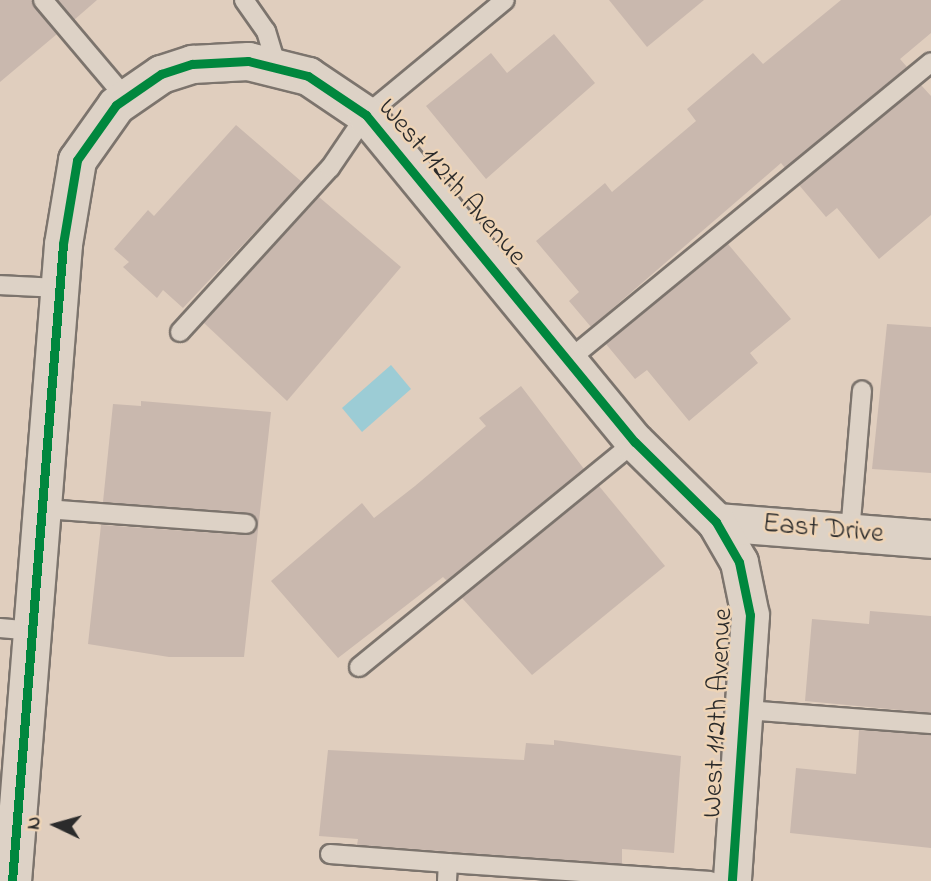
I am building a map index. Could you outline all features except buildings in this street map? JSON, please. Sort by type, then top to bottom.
[{"type":"street","name":"West 112th Avenue","points":[[12,881],[17,630],[44,509],[60,288],[77,160],[92,132],[125,97],[161,74],[192,64],[276,64],[308,76],[366,115],[571,358],[635,442],[716,522],[748,588],[745,710],[732,881]]},
{"type":"street","name":"East Drive","points":[[716,522],[931,539]]},
{"type":"lane","points":[[43,0],[125,97]]},
{"type":"lane","points":[[244,0],[266,31],[276,64]]},
{"type":"lane","points":[[180,332],[330,168],[366,115],[505,0]]},
{"type":"lane","points":[[571,358],[931,62]]},
{"type":"lane","points":[[0,285],[60,288]]},
{"type":"lane","points":[[850,533],[862,391]]},
{"type":"lane","points":[[359,667],[635,442]]},
{"type":"lane","points":[[44,509],[246,524]]},
{"type":"lane","points":[[745,710],[931,724]]},
{"type":"lane","points":[[330,854],[447,872],[710,881]]},
{"type":"water","points":[[391,365],[411,389],[362,432],[342,408]]},
{"type":"cycle path","points":[[12,881],[63,244],[77,160],[116,105],[161,74],[192,64],[248,61],[308,76],[366,115],[635,442],[716,522],[739,562],[750,615],[732,881]]}]
